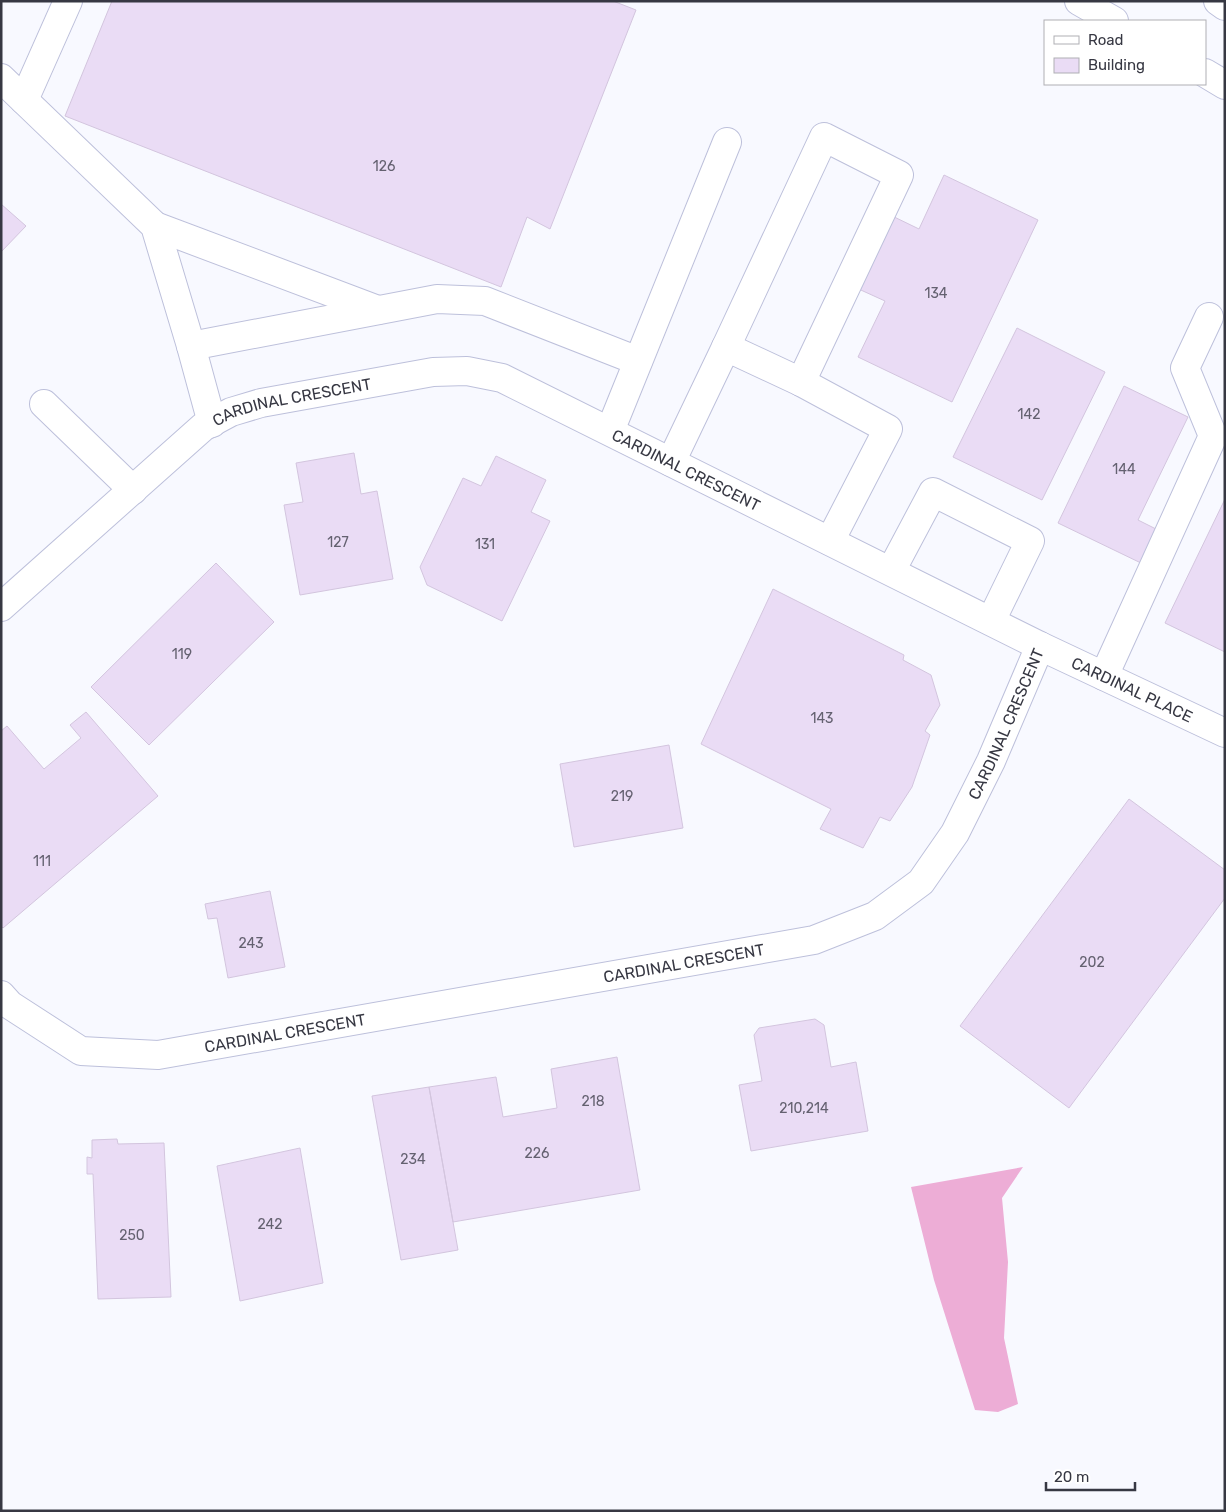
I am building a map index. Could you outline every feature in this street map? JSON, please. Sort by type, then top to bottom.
[{"type":"main road","points":[[24,100],[68,1]]},
{"type":"main road","points":[[1079,1],[1112,20]]},
{"type":"main road","points":[[1218,1],[1225,6]]},
{"type":"main road","points":[[1206,74],[1225,85]]},
{"type":"main road","points":[[1,78],[155,226],[379,310]]},
{"type":"main road","points":[[670,462],[824,137],[899,176],[801,382]]},
{"type":"main road","points":[[610,431],[728,142]]},
{"type":"main road","points":[[155,226],[212,423]]},
{"type":"main road","points":[[191,346],[437,299],[485,301],[638,360]]},
{"type":"main road","points":[[1104,676],[1213,436],[1186,368],[1209,317]]},
{"type":"main road","points":[[726,347],[801,382],[888,429],[830,541]]},
{"type":"main road","name":"CARDINAL CRESCENT","points":[[1,607],[203,427],[231,412],[261,403],[433,372],[467,371],[502,378],[1040,646],[991,761],[955,833],[921,882],[875,916],[814,940],[158,1055],[81,1051],[10,1005],[1,995]]},
{"type":"main road","points":[[44,404],[133,490]]},
{"type":"main road","points":[[892,572],[933,492],[1030,541],[991,621]]},
{"type":"main road","name":"CARDINAL PLACE","points":[[1040,646],[1225,733]]},
{"type":"shaded area","points":[[1023,1167],[1002,1198],[1008,1262],[1004,1338],[1018,1404],[998,1412],[975,1410],[934,1280],[911,1187]]},
{"type":"building","points":[[112,1],[613,1],[636,10],[550,229],[527,217],[501,287],[65,116]]},
{"type":"building","points":[[944,175],[1038,220],[952,402],[858,357],[885,301],[852,286],[886,213],[919,229]]},
{"type":"building","points":[[1,204],[26,226],[1,252]]},
{"type":"building","points":[[1017,328],[1105,372],[1042,500],[953,457]]},
{"type":"building","points":[[1124,386],[1188,417],[1138,520],[1160,531],[1143,564],[1058,523]]},
{"type":"building","points":[[354,453],[361,494],[377,491],[393,579],[300,595],[284,505],[303,502],[296,463]]},
{"type":"building","points":[[496,456],[546,480],[531,512],[550,521],[502,621],[427,585],[420,567],[463,478],[481,486]]},
{"type":"building","points":[[1225,499],[1225,652],[1165,623]]},
{"type":"building","points":[[216,563],[274,622],[149,745],[91,687]]},
{"type":"building","points":[[773,589],[904,655],[903,660],[931,675],[940,705],[925,731],[930,735],[912,787],[890,821],[880,817],[863,848],[820,829],[831,809],[701,744]]},
{"type":"building","points":[[86,712],[158,796],[3,928],[1,926],[1,731],[7,726],[44,769],[81,738],[70,725]]},
{"type":"building","points":[[669,745],[683,828],[574,847],[560,764]]},
{"type":"building","points":[[1129,799],[1225,870],[1225,898],[1069,1108],[960,1026]]},
{"type":"building","points":[[270,891],[285,967],[228,978],[217,918],[208,919],[205,904]]},
{"type":"building","points":[[815,1019],[824,1025],[831,1067],[856,1062],[868,1131],[751,1151],[739,1085],[762,1081],[754,1035],[759,1028]]},
{"type":"building","points":[[617,1057],[640,1190],[453,1222],[429,1087],[496,1077],[503,1117],[557,1108],[551,1069]]},
{"type":"building","points":[[429,1087],[458,1250],[401,1260],[372,1096]]},
{"type":"building","points":[[117,1139],[118,1144],[164,1143],[171,1297],[98,1299],[93,1174],[87,1174],[87,1157],[92,1158],[92,1140]]},
{"type":"building","points":[[300,1148],[323,1283],[240,1301],[217,1166]]}]
